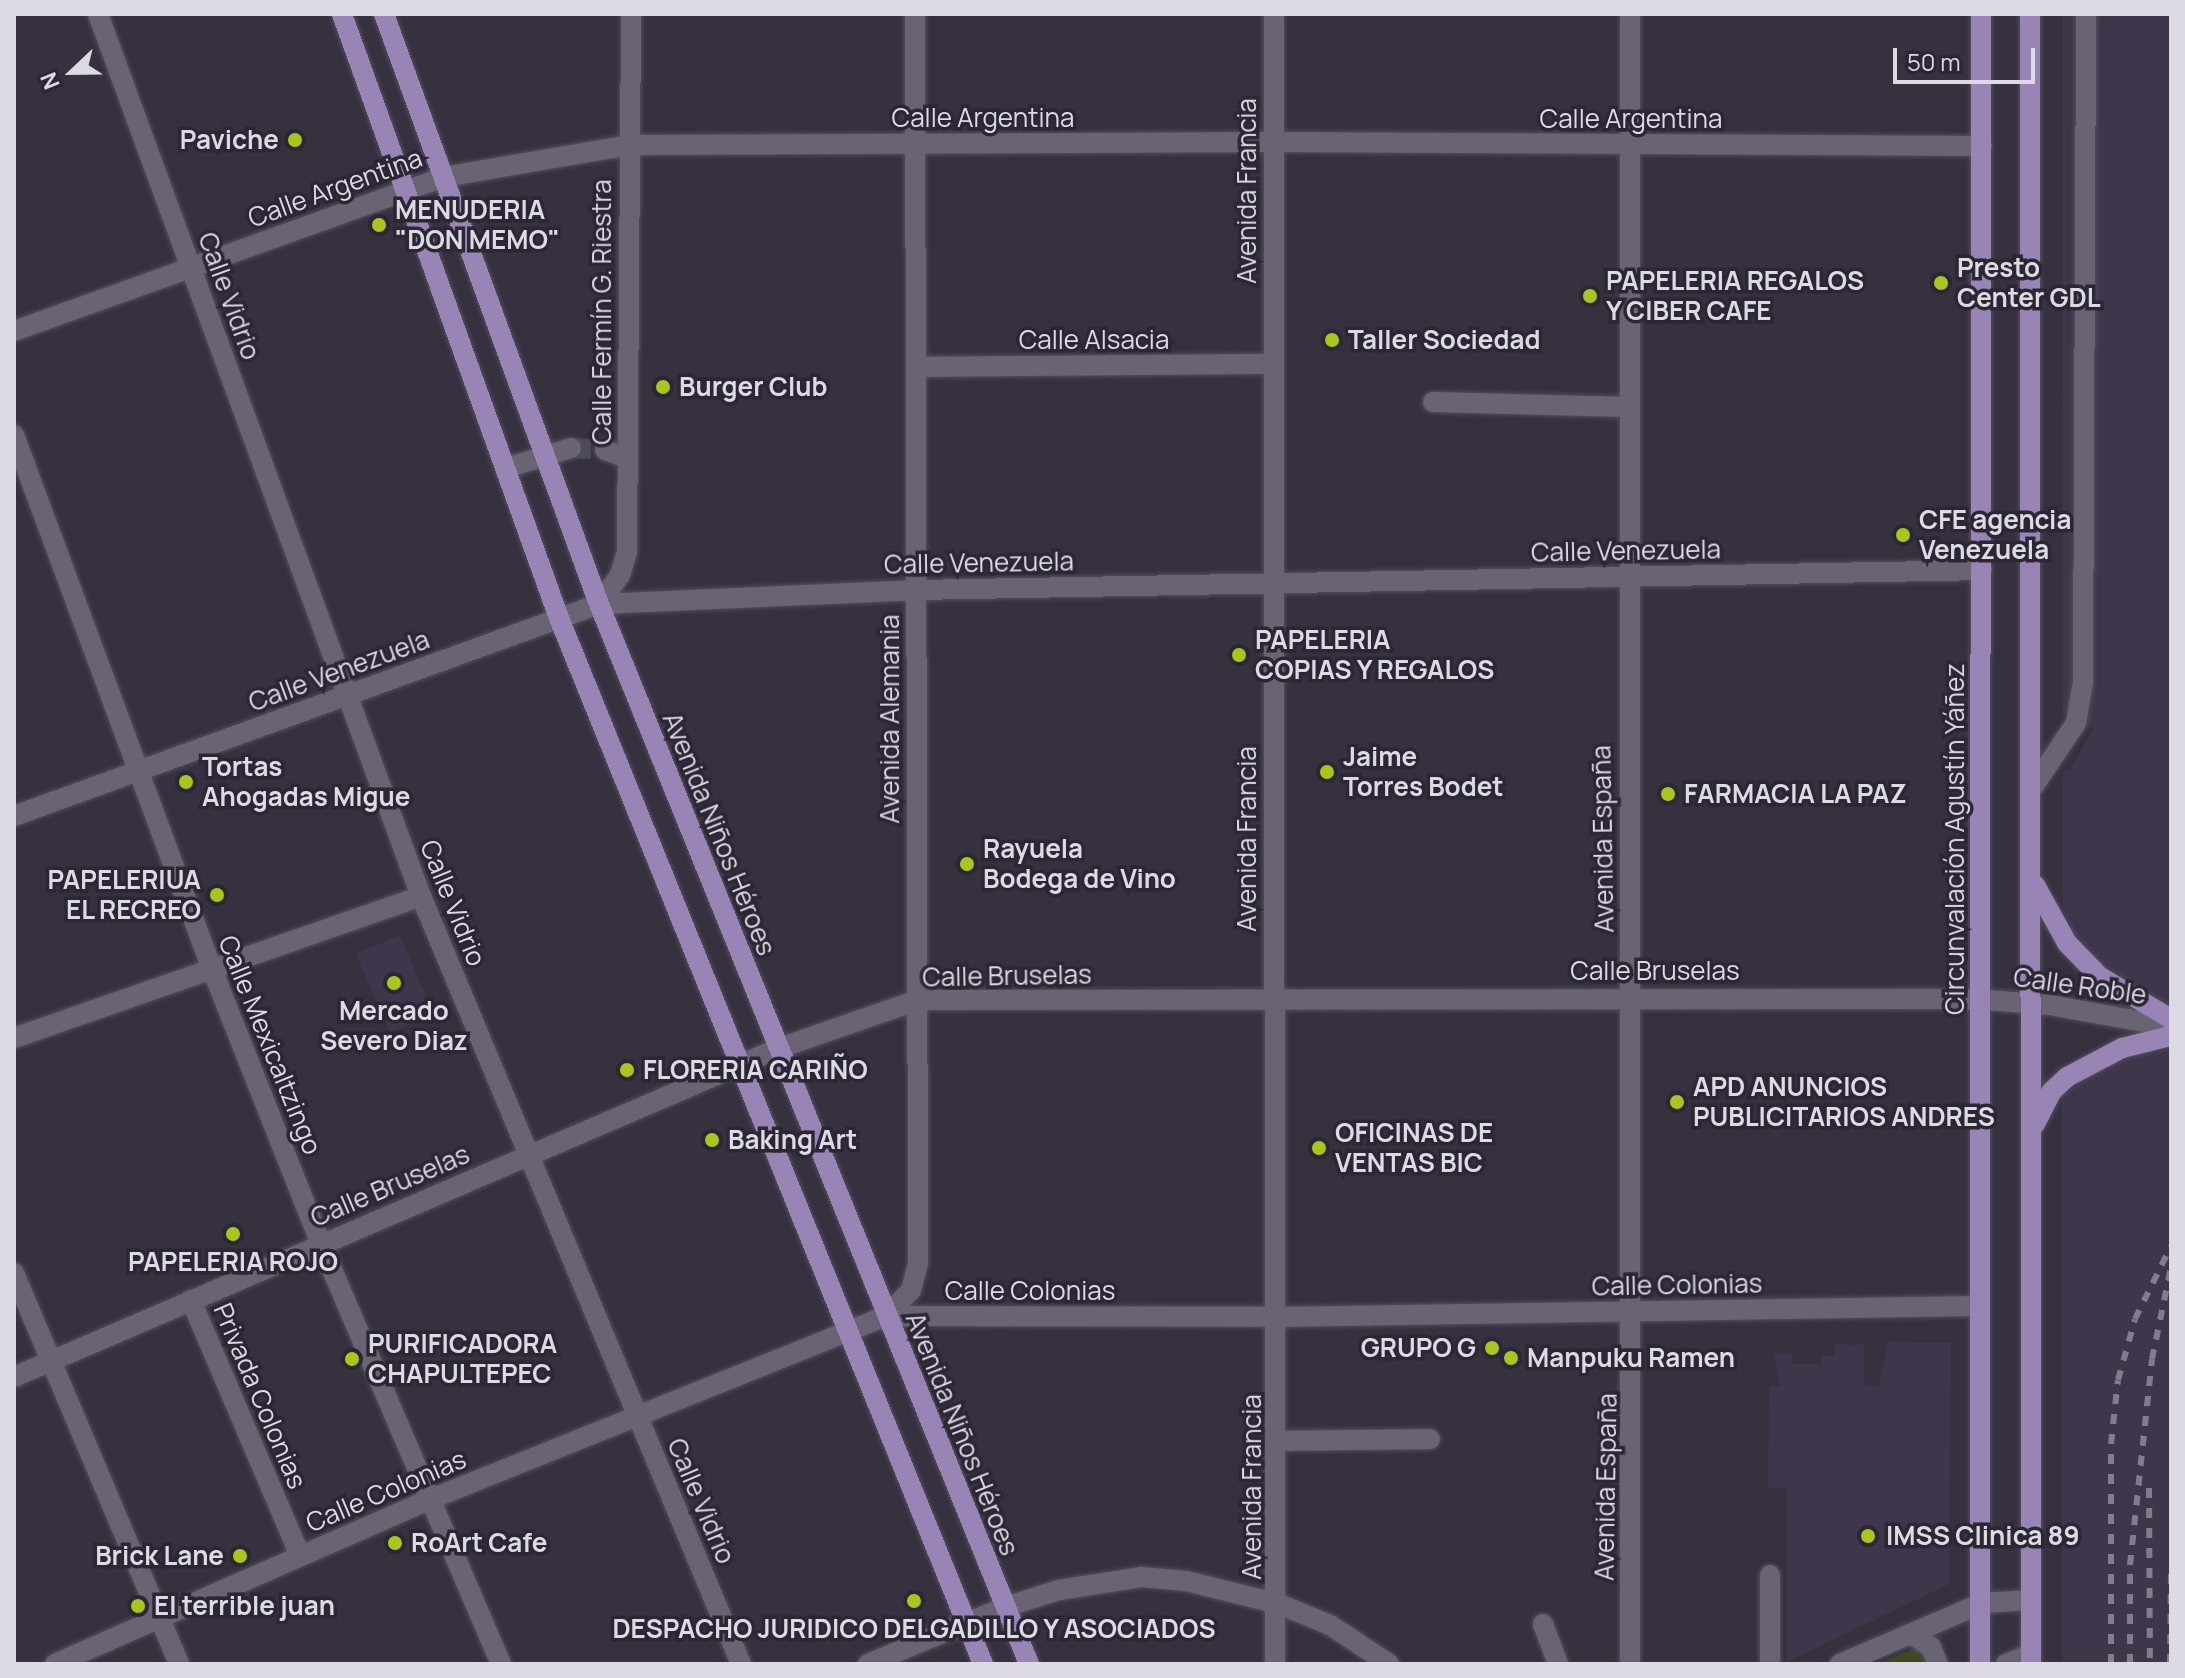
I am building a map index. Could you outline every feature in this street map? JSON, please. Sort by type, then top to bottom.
[{"type":"main road","points":[[342,14],[559,618],[736,1066],[983,1664]]},
{"type":"main road","name":"Avenida Niños Héroes","points":[[384,14],[599,604],[1029,1664]]},
{"type":"main road","name":"Circunvalación Agustín Yáñez","points":[[1980,1664],[1981,14]]},
{"type":"main road","points":[[2030,14],[2031,1659]]},
{"type":"main road","points":[[2031,876],[2067,943],[2099,976],[2171,1019]]},
{"type":"main road","points":[[2031,1131],[2051,1092],[2067,1077],[2122,1048],[2171,1036]]},
{"type":"street","name":"Calle Vidrio","points":[[98,14],[421,896],[741,1664]]},
{"type":"street","name":"Calle Fermín G. Riestra","points":[[599,604],[620,575],[627,552],[631,14]]},
{"type":"street","name":"Avenida Alemania","points":[[886,1316],[911,1290],[918,1264],[915,14]]},
{"type":"street","name":"Avenida Francia","points":[[1274,14],[1271,585],[1279,1604],[1275,1664]]},
{"type":"street","name":"Avenida España","points":[[1630,14],[1626,577],[1634,1312],[1630,1664]]},
{"type":"street","points":[[2031,790],[2076,723],[2083,682],[2086,14]]},
{"type":"street","name":"Calle Argentina","points":[[14,331],[444,177],[629,145],[1273,142],[1982,146]]},
{"type":"street","name":"Calle Alsacia","points":[[917,367],[1272,364]]},
{"type":"street","points":[[1433,402],[1627,407]]},
{"type":"street","name":"Calle Mexicaltzingo","points":[[14,435],[136,772],[212,969],[321,1244],[501,1664]]},
{"type":"street","points":[[506,468],[571,448]]},
{"type":"street","points":[[605,450],[627,458]]},
{"type":"street","name":"Calle Venezuela","points":[[14,816],[599,604],[916,590],[1982,570]]},
{"type":"street","points":[[14,1038],[421,896]]},
{"type":"street","name":"Calle Bruselas","points":[[14,1377],[736,1066],[918,1000],[1274,1001],[1630,996],[1980,999]]},
{"type":"street","name":"Calle Roble","points":[[1980,999],[2032,1003],[2171,1027]]},
{"type":"street","points":[[14,1273],[179,1664]]},
{"type":"street","name":"Privada Colonias","points":[[191,1300],[300,1556]]},
{"type":"street","name":"Calle Colonias","points":[[55,1664],[431,1499],[886,1316],[1276,1317],[1979,1306]]},
{"type":"street","points":[[1277,1441],[1430,1439]]},
{"type":"street","points":[[1770,1575],[1770,1664]]},
{"type":"street","points":[[868,1664],[1005,1607],[1059,1590],[1141,1577],[1186,1581],[1279,1604],[1330,1625],[1389,1664]]},
{"type":"street","points":[[1840,1664],[1982,1603],[2031,1600]]},
{"type":"street","points":[[1543,1624],[1558,1664]]},
{"type":"street","points":[[1911,1634],[1931,1647],[1938,1664]]},
{"type":"street","points":[[2006,1664],[2031,1659]]},
{"type":"shaded area","points":[[2063,14],[2171,14],[2171,1006],[2103,964],[2075,936],[2063,908],[2063,770],[2070,771],[2093,728],[2062,712]]},
{"type":"shaded area","name":"Mercado Severo Diaz","points":[[400,935],[434,1014],[389,1033],[356,954]]},
{"type":"shaded area","points":[[2171,1047],[2171,1664],[2062,1664],[2062,1097],[2085,1077],[2129,1055]]},
{"type":"shaded area","name":"IMSS Clinica 89","points":[[1888,1341],[1951,1343],[1949,1584],[1787,1662],[1787,1488],[1768,1488],[1769,1387],[1780,1386],[1774,1354],[1792,1354],[1792,1364],[1821,1364],[1822,1356],[1835,1356],[1835,1344],[1864,1345],[1864,1386],[1879,1386]]},
{"type":"green space","points":[[1916,1648],[1936,1664],[1877,1664]]},
{"type":"tunnel","points":[[571,448],[605,450]]},
{"type":"railway","points":[[2111,1664],[2111,1444],[2118,1380],[2135,1319],[2171,1246]]},
{"type":"railway","points":[[2130,1664],[2130,1565],[2152,1359],[2171,1267]]},
{"type":"railway","points":[[2149,1488],[2150,1664]]},
{"type":"railway","points":[[2170,1664],[2171,1565]]},
{"type":"place","name":"Paviche","points":[[295,140]]},
{"type":"place","name":"MENUDERIA \"DON MEMO\"","points":[[379,225]]},
{"type":"place","name":"Presto Center GDL","points":[[1941,283]]},
{"type":"place","name":"PAPELERIA REGALOS Y CIBER CAFE","points":[[1590,296]]},
{"type":"place","name":"Taller Sociedad","points":[[1332,340]]},
{"type":"place","name":"Burger Club","points":[[663,387]]},
{"type":"place","name":"CFE agencia Venezuela","points":[[1903,535]]},
{"type":"place","name":"PAPELERIA COPIAS Y REGALOS","points":[[1239,655]]},
{"type":"place","name":"Jaime Torres Bodet","points":[[1327,772]]},
{"type":"place","name":"Tortas Ahogadas Migue","points":[[186,782]]},
{"type":"place","name":"FARMACIA LA PAZ","points":[[1668,794]]},
{"type":"place","name":"Rayuela Bodega de Vino","points":[[967,864]]},
{"type":"place","name":"PAPELERIUA EL RECREO","points":[[217,895]]},
{"type":"place","name":"Mercado Severo Diaz","points":[[394,983]]},
{"type":"place","name":"FLORERIA CARIÑO","points":[[627,1070]]},
{"type":"place","name":"APD ANUNCIOS PUBLICITARIOS ANDRES","points":[[1677,1102]]},
{"type":"place","name":"Baking Art","points":[[712,1140]]},
{"type":"place","name":"OFICINAS DE VENTAS BIC","points":[[1319,1148]]},
{"type":"place","name":"PAPELERIA ROJO","points":[[233,1234]]},
{"type":"place","name":"GRUPO G","points":[[1492,1348]]},
{"type":"place","name":"Manpuku Ramen","points":[[1511,1358]]},
{"type":"place","name":"PURIFICADORA CHAPULTEPEC","points":[[352,1359]]},
{"type":"place","name":"IMSS Clinica 89","points":[[1868,1536]]},
{"type":"place","name":"RoArt Cafe","points":[[395,1543]]},
{"type":"place","name":"Brick Lane","points":[[240,1556]]},
{"type":"place","name":"DESPACHO JURIDICO DELGADILLO Y ASOCIADOS","points":[[914,1601]]},
{"type":"place","name":"El terrible juan","points":[[138,1606]]}]
